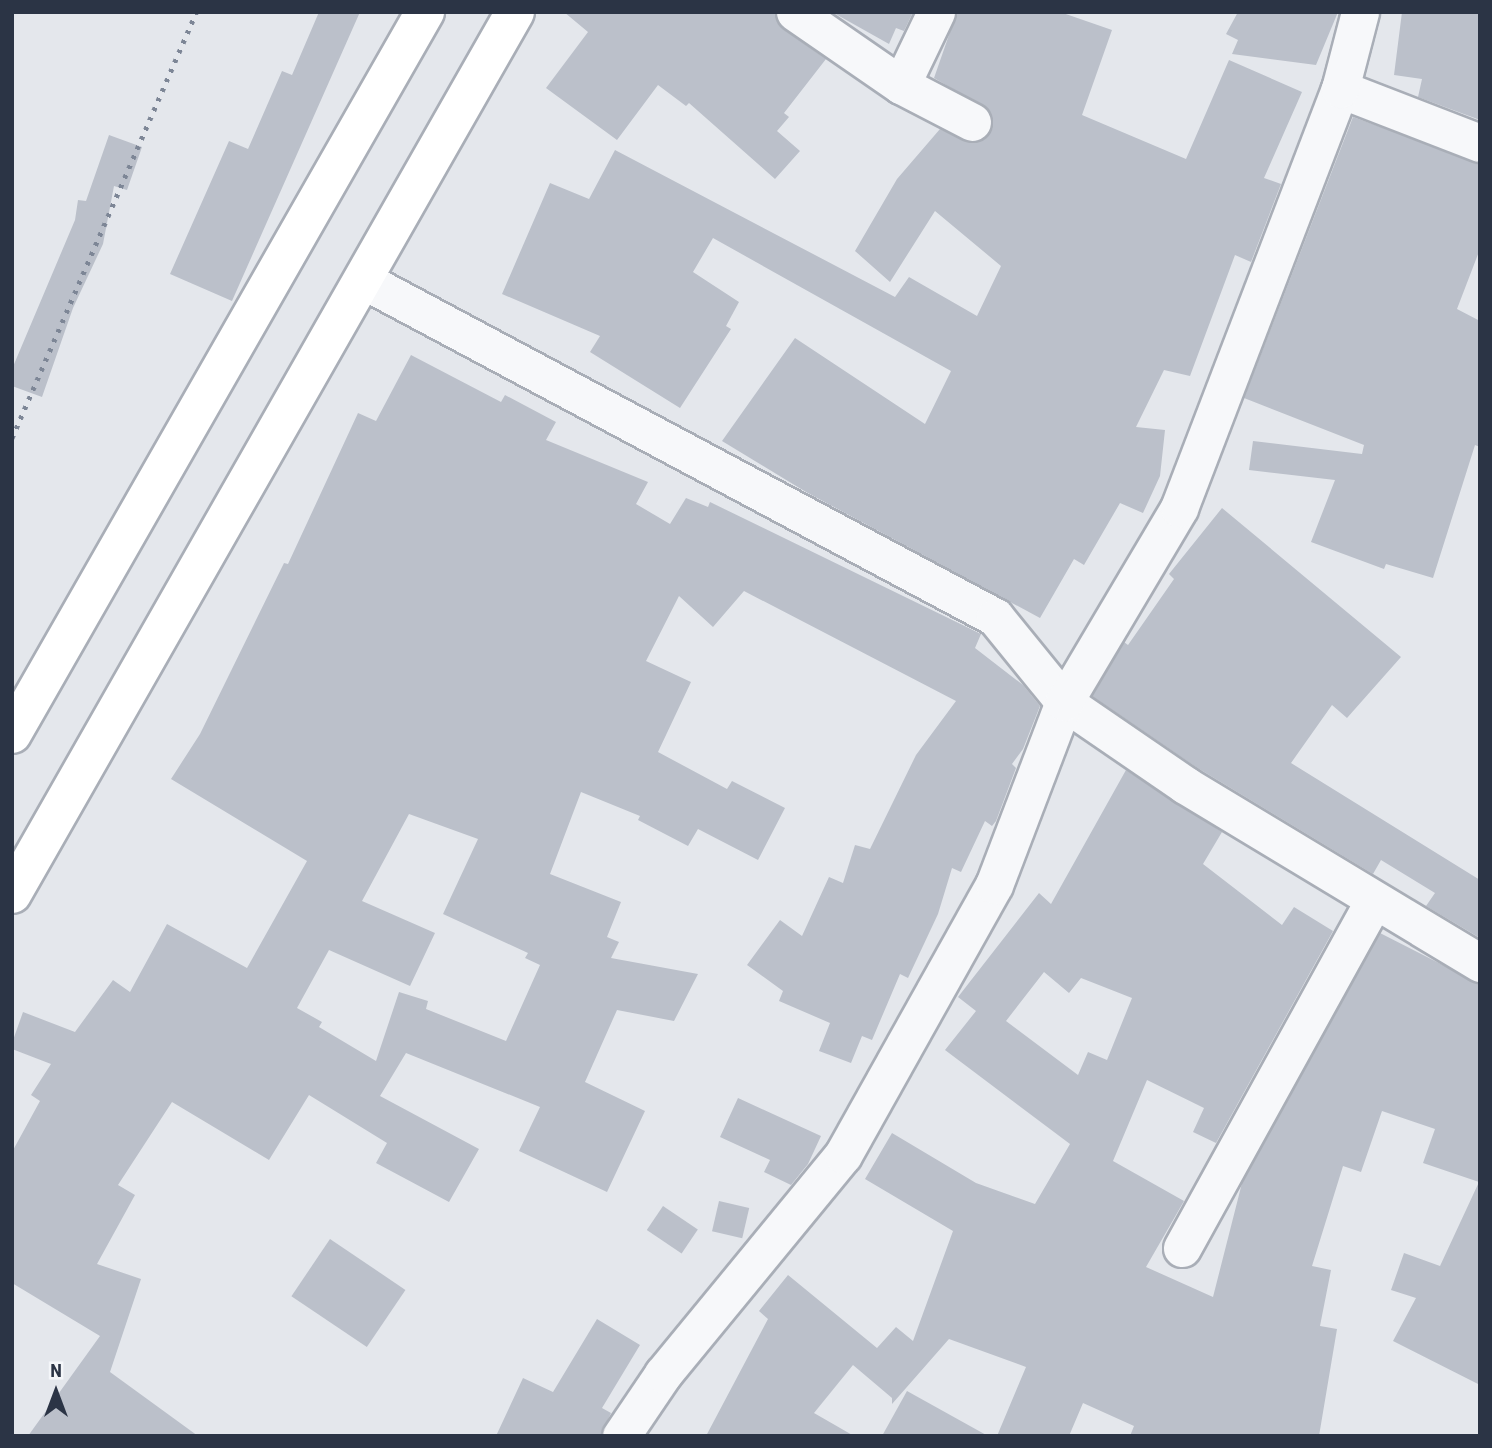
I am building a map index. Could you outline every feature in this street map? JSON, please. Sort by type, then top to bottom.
[{"type":"highway","points":[[12,734],[425,12]]},
{"type":"highway","points":[[12,894],[365,281],[515,12]]},
{"type":"street","points":[[795,12],[901,85],[972,122]]},
{"type":"street","points":[[901,85],[936,12]]},
{"type":"street","points":[[621,1436],[663,1374],[843,1155],[994,885],[1064,702],[1179,508],[1340,89],[1360,12]]},
{"type":"street","points":[[1340,89],[1480,143]]},
{"type":"street","points":[[365,281],[995,617],[1064,702],[1185,785],[1373,902],[1480,963]]},
{"type":"street","points":[[1182,1248],[1373,902]]},
{"type":"building","points":[[319,12],[360,12],[232,301],[170,274],[229,141],[248,149],[282,71],[292,75]]},
{"type":"building","points":[[564,12],[774,12],[783,29],[826,59],[784,113],[789,117],[777,131],[800,151],[775,179],[689,103],[686,106],[658,85],[617,140],[546,88],[588,32]]},
{"type":"building","points":[[832,12],[913,12],[904,31],[896,28],[889,44]]},
{"type":"building","points":[[957,12],[1060,12],[1112,30],[1082,115],[1186,159],[1229,60],[1302,92],[1264,178],[1281,184],[1251,262],[1235,255],[1190,376],[1164,370],[1136,427],[1165,430],[1160,476],[1143,513],[1120,503],[1084,565],[1074,559],[1040,618],[806,492],[722,441],[795,338],[925,424],[951,371],[713,238],[693,272],[739,302],[726,326],[731,329],[680,408],[590,352],[600,336],[502,294],[550,183],[589,199],[615,150],[895,297],[909,277],[977,316],[1001,266],[935,211],[890,282],[855,251],[897,179],[940,129],[972,143],[991,131],[989,110],[934,78]]},
{"type":"building","points":[[1238,12],[1338,12],[1316,65],[1232,54],[1238,40],[1226,34]]},
{"type":"building","points":[[1402,12],[1480,12],[1480,120],[1418,97],[1422,79],[1394,75]]},
{"type":"building","points":[[1353,117],[1480,163],[1480,249],[1457,309],[1480,321],[1480,447],[1475,445],[1433,578],[1386,564],[1384,569],[1311,542],[1335,480],[1249,470],[1253,441],[1362,454],[1364,445],[1244,398]]},
{"type":"building","points":[[109,135],[142,147],[127,190],[114,186],[103,244],[73,308],[42,397],[12,386],[12,369],[75,220],[78,200],[86,201]]},
{"type":"building","points":[[411,355],[501,402],[505,395],[556,422],[546,440],[648,482],[636,504],[670,524],[686,498],[708,507],[710,502],[981,634],[975,648],[1023,685],[1040,706],[1023,749],[1012,764],[1016,768],[996,821],[992,826],[985,821],[961,872],[952,868],[938,914],[908,978],[900,974],[872,1040],[862,1036],[851,1063],[819,1051],[830,1023],[779,1001],[783,991],[747,965],[780,920],[802,936],[829,877],[843,883],[855,845],[870,849],[916,755],[956,701],[744,591],[713,627],[679,596],[646,661],[691,682],[658,752],[727,789],[732,781],[785,808],[758,860],[698,829],[688,846],[638,820],[640,816],[581,792],[550,874],[621,902],[607,937],[619,942],[611,958],[698,974],[674,1021],[617,1010],[585,1082],[645,1111],[607,1192],[519,1151],[540,1107],[406,1053],[380,1096],[479,1149],[449,1202],[376,1163],[387,1143],[309,1095],[269,1160],[172,1102],[118,1185],[135,1195],[97,1264],[141,1279],[110,1372],[198,1436],[28,1436],[100,1336],[12,1283],[12,1152],[40,1101],[31,1095],[51,1064],[12,1049],[12,1043],[23,1012],[75,1032],[113,980],[130,992],[167,924],[247,968],[307,861],[171,779],[200,734],[284,563],[288,564],[358,413],[376,421]],"holes":[[[409,814],[478,839],[443,914],[528,953],[525,958],[540,965],[506,1041],[426,1009],[428,1001],[399,992],[376,1061],[319,1027],[322,1022],[297,1008],[329,950],[410,986],[435,933],[362,901]]]},
{"type":"building","points":[[1222,508],[1401,657],[1347,718],[1332,705],[1291,763],[1480,880],[1480,938],[1426,906],[1435,893],[1381,860],[1373,874],[1196,767],[1092,696],[1124,642],[1128,645],[1174,579],[1169,574]]},
{"type":"building","points":[[1126,770],[1222,832],[1203,864],[1282,925],[1294,907],[1333,931],[1216,1143],[1193,1132],[1204,1108],[1147,1080],[1113,1161],[1184,1201],[1146,1267],[1213,1297],[1242,1183],[1380,933],[1480,984],[1480,1385],[1393,1341],[1416,1298],[1391,1290],[1404,1253],[1440,1266],[1479,1182],[1423,1163],[1435,1129],[1382,1111],[1361,1172],[1343,1166],[1312,1266],[1331,1270],[1320,1326],[1337,1329],[1319,1436],[1130,1436],[1134,1426],[1083,1403],[1069,1436],[997,1436],[1026,1367],[949,1339],[892,1404],[892,1398],[853,1365],[814,1413],[854,1436],[706,1436],[768,1319],[759,1311],[788,1275],[877,1348],[896,1327],[913,1341],[953,1231],[865,1179],[892,1133],[976,1183],[1035,1204],[1070,1144],[945,1050],[976,1011],[958,997],[1039,893],[1051,904]],"holes":[[[1044,972],[1069,993],[1081,978],[1132,998],[1107,1060],[1088,1052],[1078,1075],[1006,1021]]]},
{"type":"building","points":[[738,1098],[821,1136],[808,1164],[791,1185],[764,1172],[770,1160],[720,1137]]},
{"type":"building","points":[[719,1201],[749,1208],[742,1238],[712,1231]]},
{"type":"building","points":[[663,1206],[698,1229],[682,1254],[647,1230]]},
{"type":"building","points":[[330,1239],[405,1290],[367,1347],[291,1296]]},
{"type":"building","points":[[597,1319],[640,1345],[602,1408],[611,1413],[600,1436],[496,1436],[523,1378],[553,1392]]},
{"type":"building","points":[[907,1391],[988,1436],[882,1436]]},
{"type":"railway","points":[[12,438],[196,12]]}]
